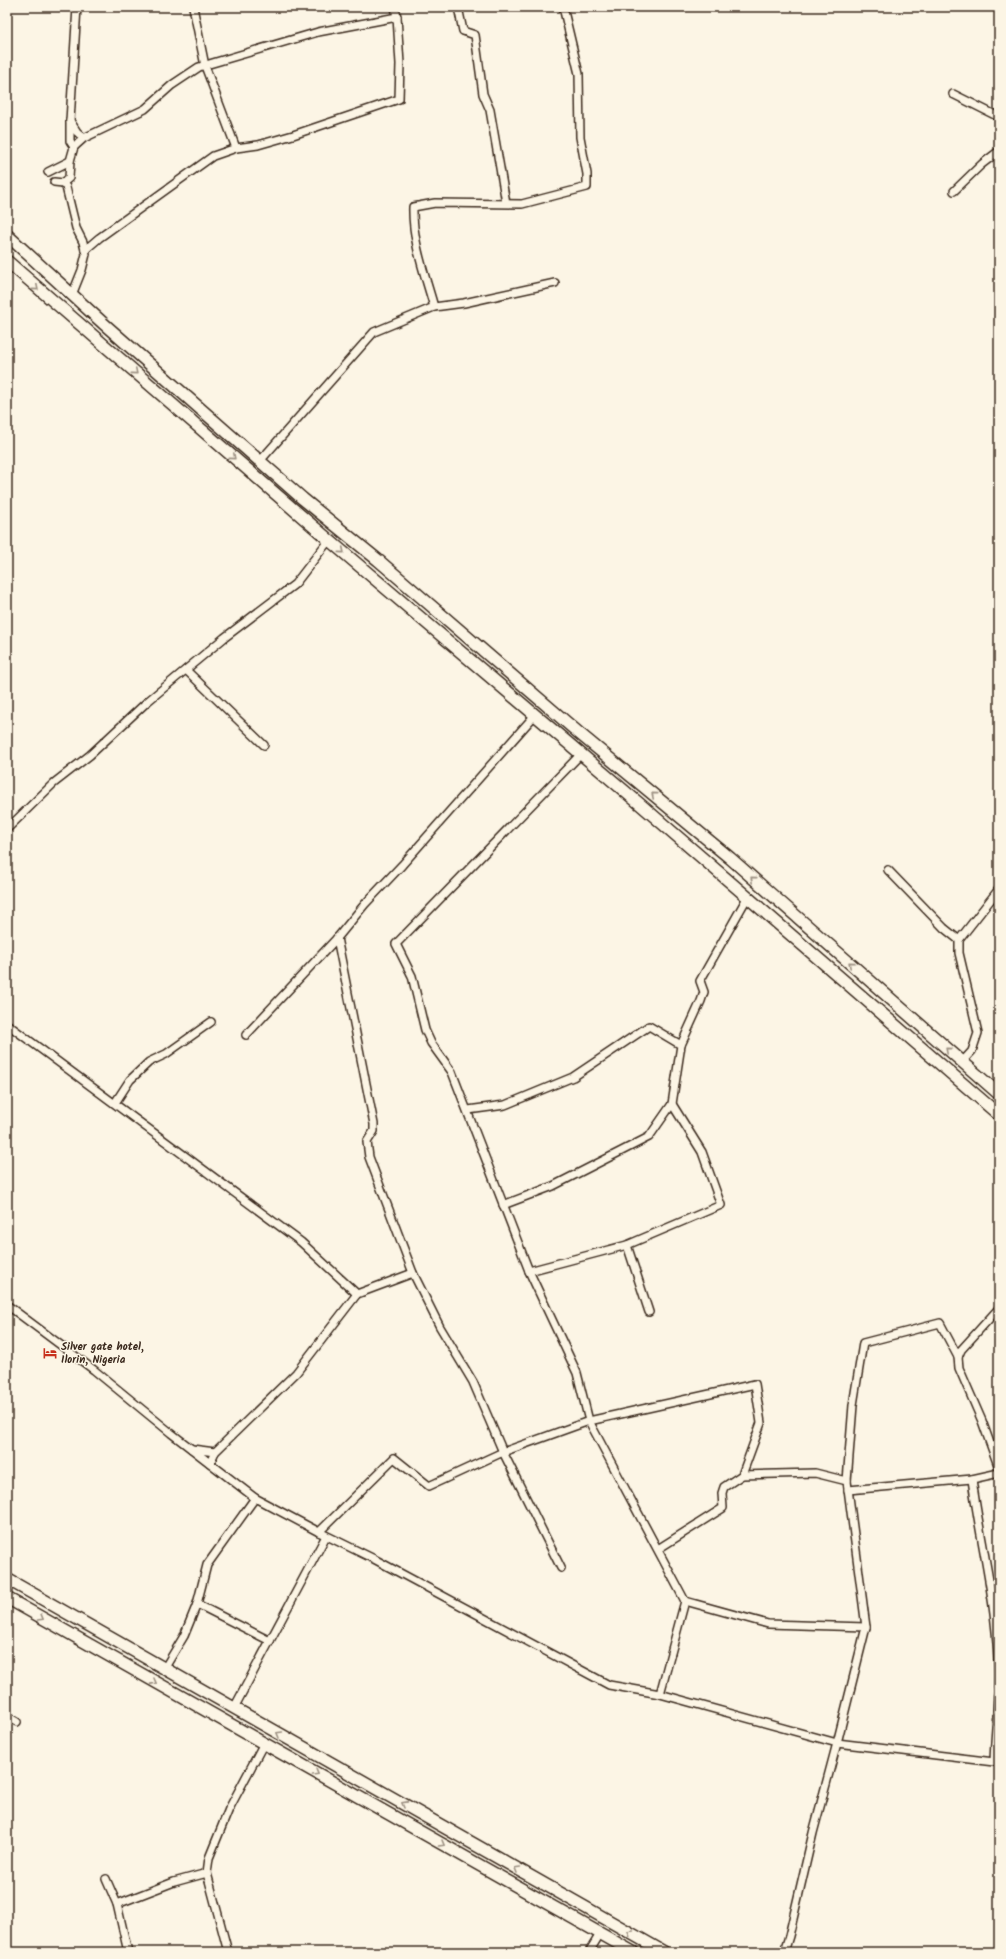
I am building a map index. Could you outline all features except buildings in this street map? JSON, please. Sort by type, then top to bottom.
[{"type":"main road","points":[[7,235],[72,295],[335,526],[428,603],[574,729],[730,858],[999,1094]]},
{"type":"main road","points":[[7,261],[329,540],[535,715],[999,1115]]},
{"type":"main road","points":[[7,1579],[664,1952]]},
{"type":"main road","points":[[7,1598],[633,1952]]},
{"type":"main road","points":[[285,1755],[293,1742]]},
{"type":"main road","points":[[415,1829],[422,1815]]},
{"type":"street","points":[[76,146],[70,141],[70,121],[77,7]]},
{"type":"street","points":[[193,7],[205,66],[236,148]]},
{"type":"street","points":[[85,250],[213,156],[236,148],[258,145],[293,135],[399,99],[400,64],[396,7]]},
{"type":"street","points":[[458,7],[463,31],[475,35],[483,94],[490,110],[506,203]]},
{"type":"street","points":[[434,307],[421,261],[413,221],[414,207],[435,203],[522,204],[586,187],[587,174],[580,137],[579,74],[563,7]]},
{"type":"street","points":[[76,146],[84,138],[145,109],[192,70],[318,32],[397,17]]},
{"type":"street","points":[[953,94],[999,117]]},
{"type":"street","points":[[70,121],[77,132],[84,138]]},
{"type":"street","points":[[54,182],[63,183],[69,178],[70,161],[76,146],[77,132]]},
{"type":"street","points":[[954,191],[982,164],[999,151]]},
{"type":"street","points":[[48,172],[70,161]]},
{"type":"street","points":[[63,183],[66,187],[76,228],[85,250],[82,270],[72,295]]},
{"type":"street","points":[[260,461],[374,332],[434,307],[464,303],[555,283]]},
{"type":"street","points":[[7,828],[54,783],[90,755],[148,701],[295,584],[329,540]]},
{"type":"street","points":[[186,670],[264,745]]},
{"type":"street","points":[[246,1035],[337,938],[365,904],[402,865],[535,715]]},
{"type":"street","points":[[580,754],[396,944],[412,976],[425,1030],[431,1043],[452,1072],[529,1270],[577,1374],[589,1422],[685,1601],[660,1694]]},
{"type":"street","points":[[888,870],[944,928],[959,940]]},
{"type":"street","points":[[962,1062],[972,1051],[978,1033],[959,953],[959,940],[999,889]]},
{"type":"street","points":[[503,1205],[553,1186],[649,1137],[672,1104],[681,1045],[701,1002],[704,992],[700,981],[747,898]]},
{"type":"street","points":[[337,938],[374,1124],[374,1131],[367,1142],[370,1157],[413,1273],[440,1327],[473,1382],[504,1452],[561,1568]]},
{"type":"street","points":[[115,1103],[130,1080],[149,1062],[166,1054],[211,1022]]},
{"type":"street","points":[[7,1024],[115,1103],[191,1162],[301,1242],[357,1294]]},
{"type":"street","points":[[468,1110],[505,1105],[573,1077],[649,1026],[681,1045]]},
{"type":"street","points":[[529,1270],[627,1245],[721,1205],[702,1152],[672,1104]]},
{"type":"street","points":[[627,1245],[649,1312]]},
{"type":"street","points":[[210,1464],[215,1452],[296,1373],[357,1294],[413,1273]]},
{"type":"street","points":[[7,1305],[94,1370],[210,1464],[255,1498],[374,1559],[609,1685],[660,1694],[836,1742],[994,1762],[998,1662],[994,1612],[977,1519],[972,1479]]},
{"type":"street","points":[[958,1357],[961,1350],[999,1308]]},
{"type":"street","points":[[784,1952],[866,1627],[847,1481],[853,1405],[863,1343],[940,1323],[958,1357],[960,1368],[982,1421],[999,1468]]},
{"type":"street","points":[[234,1708],[270,1641],[323,1534],[394,1458],[430,1486],[504,1452],[589,1422],[755,1384],[761,1423],[742,1475]]},
{"type":"street","points":[[190,1448],[215,1452]]},
{"type":"street","points":[[658,1549],[722,1508],[722,1493],[724,1487],[742,1475],[815,1473],[847,1481]]},
{"type":"street","points":[[848,1490],[972,1479],[999,1473]]},
{"type":"street","points":[[164,1669],[184,1636],[197,1604],[207,1565],[255,1498]]},
{"type":"street","points":[[685,1601],[768,1624],[866,1627]]},
{"type":"street","points":[[197,1604],[270,1641]]},
{"type":"street","points":[[7,1716],[17,1722]]},
{"type":"street","points":[[228,1952],[207,1873],[209,1858],[229,1809],[264,1743]]},
{"type":"street","points":[[116,1904],[174,1882],[207,1873]]},
{"type":"street","points":[[106,1879],[116,1904],[128,1952]]},
{"type":"street","points":[[589,1952],[600,1934]]},
{"type":"place","name":"Silver gate hotel, Ilorin, Nigeria","points":[[50,1353]]}]
